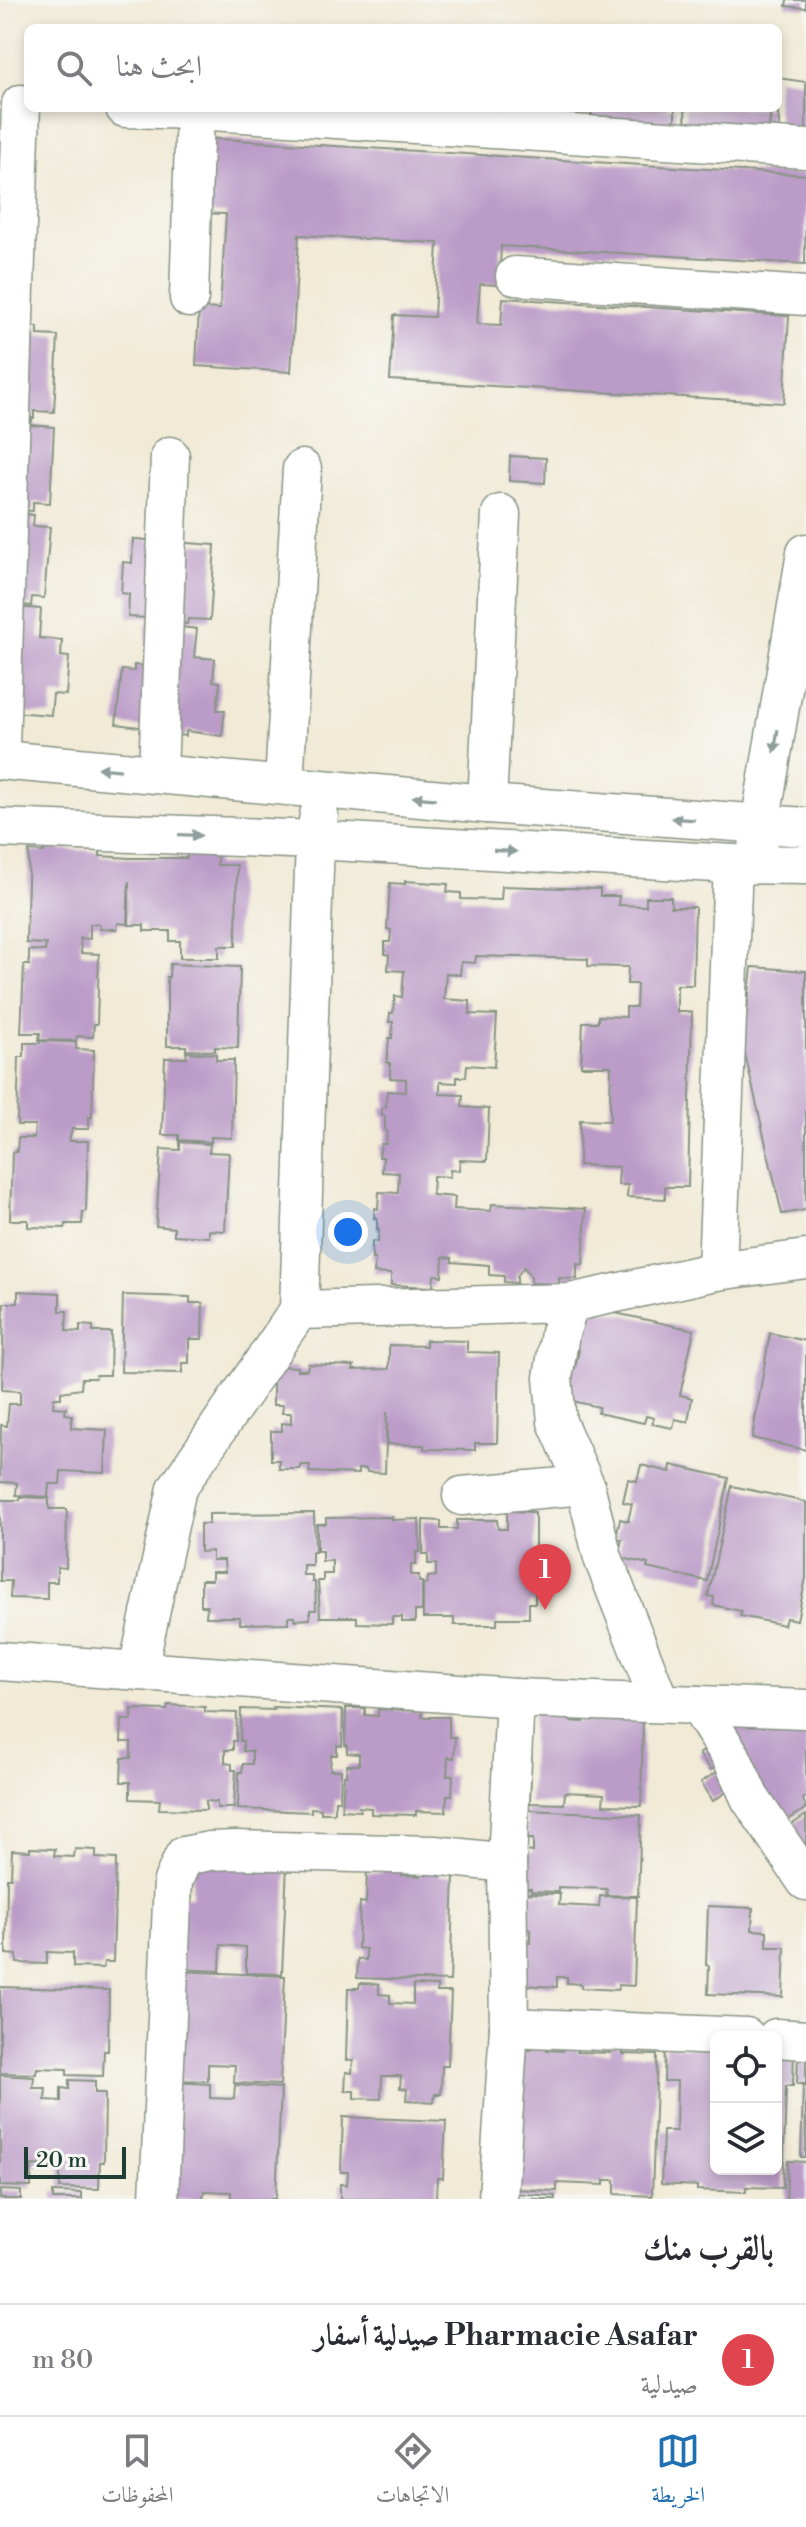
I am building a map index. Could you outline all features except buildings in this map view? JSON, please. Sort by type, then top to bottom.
[{"type":"street","points":[[0,747],[16,104]]},
{"type":"street","points":[[189,298],[195,112]]},
{"type":"street","points":[[226,112],[806,149]]},
{"type":"street","points":[[515,276],[806,296]]},
{"type":"street","points":[[158,773],[170,456]]},
{"type":"street","points":[[284,784],[302,469]]},
{"type":"street","points":[[487,804],[501,514]]},
{"type":"street","points":[[717,1271],[773,864],[760,825],[806,553]]},
{"type":"street","points":[[0,760],[760,825],[805,818]]},
{"type":"street","points":[[138,1670],[177,1488],[299,1310],[315,840],[323,789]]},
{"type":"street","points":[[773,864],[805,818]]},
{"type":"street","points":[[0,828],[315,840],[773,864]]},
{"type":"street","points":[[299,1310],[570,1303],[717,1271],[806,1259]]},
{"type":"street","points":[[570,1303],[560,1333],[553,1378],[557,1422],[585,1485],[603,1558],[660,1703]]},
{"type":"street","points":[[462,1496],[585,1485]]},
{"type":"street","points":[[0,1661],[515,1698],[806,1709]]},
{"type":"street","points":[[498,2199],[509,2027],[507,1863],[515,1698]]},
{"type":"street","points":[[698,1705],[731,1756],[750,1798],[806,1881]]},
{"type":"street","points":[[159,2199],[173,1881],[184,1856],[210,1851],[266,1851],[434,1855],[507,1863]]},
{"type":"street","points":[[509,2027],[710,2035]]},
{"type":"street","points":[[782,2038],[806,2040]]},
{"type":"place","name":"Pharmacie Asafar صيدلية أسفار","points":[[545,1610]]}]
